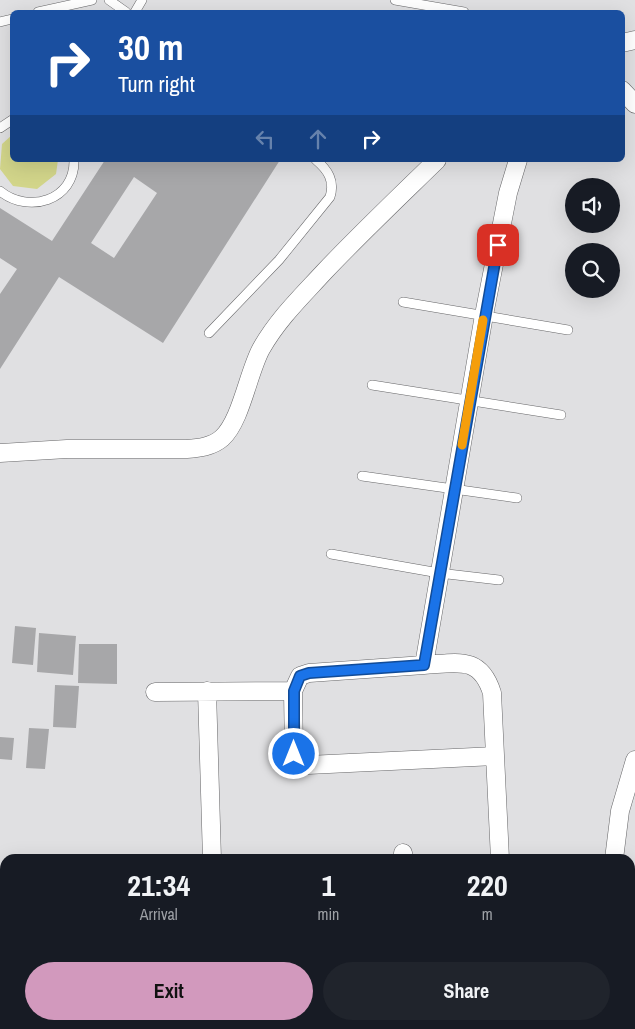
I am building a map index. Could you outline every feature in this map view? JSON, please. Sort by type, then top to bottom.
[{"type":"street","points":[[625,93],[635,104]]},
{"type":"street","points":[[0,452],[67,449],[186,450],[205,447],[221,439],[233,423],[245,387],[261,350],[282,317],[351,243],[435,162]]},
{"type":"street","points":[[424,665],[484,315],[508,193],[517,162]]},
{"type":"street","points":[[495,756],[308,765],[300,762],[294,754],[294,691],[300,676],[309,673],[464,663],[478,667],[487,678],[492,693],[500,854]]},
{"type":"street","points":[[155,692],[207,690],[294,691]]},
{"type":"street","points":[[207,690],[212,854]]},
{"type":"street","points":[[615,854],[620,811],[635,760]]},
{"type":"lane","points":[[47,10],[92,0]]},
{"type":"lane","points":[[109,0],[123,10]]},
{"type":"lane","points":[[395,0],[452,10]]},
{"type":"lane","points":[[0,191],[9,198],[22,203],[36,203],[50,199],[62,191],[70,179],[74,162]]},
{"type":"lane","points":[[209,333],[279,260],[330,197],[333,188],[331,177],[318,162]]},
{"type":"lane","points":[[403,302],[568,330]]},
{"type":"lane","points":[[372,384],[561,415]]},
{"type":"lane","points":[[362,476],[517,498]]},
{"type":"lane","points":[[331,554],[440,573],[499,580]]},
{"type":"green space","points":[[10,137],[10,162],[58,162],[56,174],[37,189],[13,186],[0,169],[2,144]]},
{"type":"building","points":[[104,162],[279,162],[163,343],[59,277],[0,369],[0,294],[17,269],[0,258],[0,208],[52,241]],"holes":[[[134,177],[157,193],[114,258],[91,243]]]},
{"type":"building","points":[[15,626],[36,628],[33,665],[12,663]]},
{"type":"building","points":[[39,633],[76,636],[73,675],[37,672]]},
{"type":"building","points":[[79,644],[117,644],[117,684],[78,683]]},
{"type":"building","points":[[55,685],[79,686],[76,728],[53,727]]},
{"type":"building","points":[[29,728],[49,729],[45,769],[26,768]]},
{"type":"building","points":[[0,737],[14,738],[12,760],[0,759]]},
{"type":"slow traffic","points":[[462,445],[483,320]]},
{"type":"route","points":[[294,754],[294,691],[300,676],[309,673],[424,665],[469,400],[498,245]]}]
